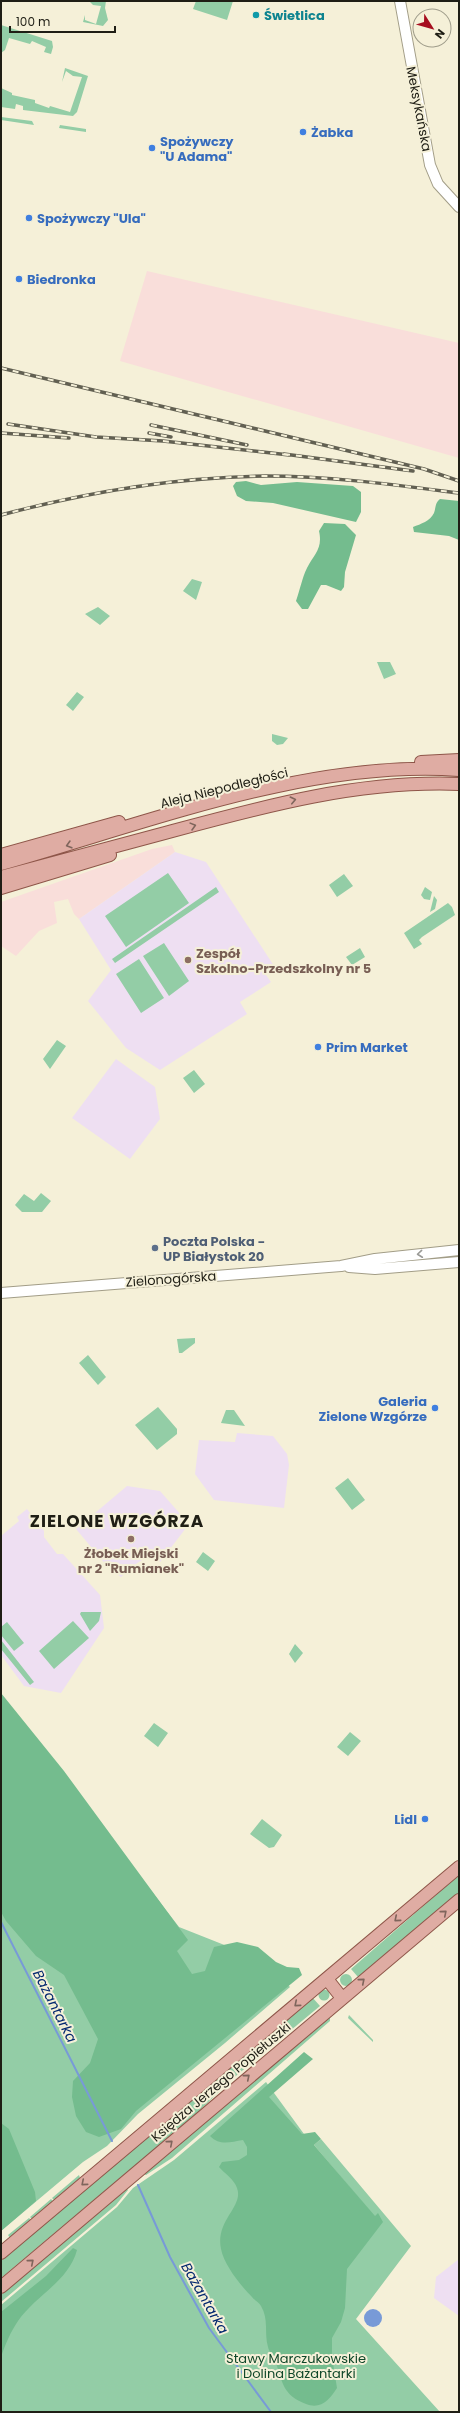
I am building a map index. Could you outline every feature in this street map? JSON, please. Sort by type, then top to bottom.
[{"type":"main road","points":[[312,781],[362,767],[459,760]]},
{"type":"main road","name":"Aleja Niepodległości","points":[[1,864],[252,793],[312,781],[402,769],[459,770]]},
{"type":"main road","points":[[1,877],[255,808],[311,796],[401,784],[459,784]]},
{"type":"main road","points":[[363,788],[459,790]]},
{"type":"main road","points":[[1,855],[123,821],[174,814]]},
{"type":"main road","points":[[1,888],[104,857],[155,836]]},
{"type":"main road","name":"Księdza Jerzego Popiełuszki","points":[[1,2253],[459,1866]]},
{"type":"main road","name":"Księdza Jerzego Popiełuszki","points":[[1,2287],[459,1900]]},
{"type":"main road","points":[[327,1979],[342,1998]]},
{"type":"street","name":"Meksykańska","points":[[400,1],[432,170],[444,193],[459,207]]},
{"type":"street","name":"Zielonogórska","points":[[1,1293],[341,1266],[383,1258],[459,1250]]},
{"type":"street","name":"Zielonogórska","points":[[341,1266],[375,1269],[459,1262]]},
{"type":"shaded area","points":[[147,271],[459,343],[459,458],[120,361]]},
{"type":"shaded area","points":[[172,845],[175,852],[79,919],[74,914],[68,899],[54,902],[57,923],[39,931],[16,956],[1,946],[1,902],[152,849]]},
{"type":"shaded area","name":"Zespół Szkolno-Przedszkolny nr 5","points":[[175,852],[206,862],[276,969],[266,975],[271,982],[240,1002],[247,1014],[160,1070],[126,1048],[88,1001],[111,970],[79,919]]},
{"type":"shaded area","points":[[116,1059],[155,1087],[160,1119],[130,1159],[72,1118]]},
{"type":"shaded area","points":[[237,1433],[273,1436],[287,1454],[289,1465],[284,1508],[214,1500],[195,1474],[199,1440],[235,1442]]},
{"type":"shaded area","name":"Żłobek Miejski nr 2 \"Rumianek\"","points":[[127,1486],[160,1491],[189,1524],[160,1562],[150,1555],[131,1567],[121,1577],[107,1566],[76,1529]]},
{"type":"shaded area","points":[[27,1509],[44,1531],[44,1537],[57,1554],[63,1554],[100,1595],[104,1628],[61,1693],[24,1686],[1,1655],[1,1536],[19,1521],[17,1517]]},
{"type":"shaded area","points":[[459,2259],[459,2316],[434,2298],[436,2277]]},
{"type":"green space","points":[[89,1],[106,1],[105,8],[108,20],[103,26],[83,22],[85,15],[85,20],[96,24],[101,6],[93,5]]},
{"type":"green space","points":[[196,1],[233,1],[227,20],[193,9]]},
{"type":"green space","points":[[1,25],[52,41],[53,47],[51,54],[44,52],[46,47],[32,41],[30,44],[9,38],[5,50],[1,53]]},
{"type":"green space","points":[[65,68],[88,76],[77,112],[73,116],[23,110],[23,106],[16,104],[15,109],[1,107],[1,88],[12,93],[12,95],[35,100],[35,103],[49,108],[50,106],[70,112],[82,77],[73,76],[66,71],[62,82]]},
{"type":"green space","points":[[1,117],[32,121],[34,125],[1,120]]},
{"type":"green space","points":[[60,125],[86,129],[86,132],[59,128]]},
{"type":"green space","points":[[246,481],[261,485],[297,482],[353,486],[361,492],[361,512],[356,522],[273,503],[246,501],[237,496],[233,486],[236,482]]},
{"type":"green space","points":[[440,499],[459,501],[459,540],[449,536],[414,532],[413,527],[425,522],[432,516],[436,504]]},
{"type":"green space","points":[[324,523],[345,524],[356,535],[345,572],[344,587],[341,591],[326,585],[321,585],[308,609],[302,609],[296,601],[305,572],[319,547],[319,531]]},
{"type":"green space","points":[[192,579],[202,582],[196,600],[183,591]]},
{"type":"green space","points":[[98,607],[110,616],[100,625],[85,614]]},
{"type":"green space","points":[[377,662],[390,662],[396,674],[384,679]]},
{"type":"green space","points":[[77,692],[84,697],[73,711],[66,705]]},
{"type":"green space","points":[[272,734],[288,738],[283,744],[277,745],[272,741]]},
{"type":"green space","points":[[168,873],[189,903],[126,947],[105,916]]},
{"type":"green space","points":[[344,874],[353,886],[337,897],[329,885]]},
{"type":"green space","points":[[216,887],[219,892],[115,963],[112,959]]},
{"type":"green space","points":[[425,887],[432,892],[430,900],[424,899],[421,895]]},
{"type":"green space","points":[[434,896],[437,900],[435,909],[430,912]]},
{"type":"green space","points":[[448,903],[452,907],[455,915],[422,937],[419,940],[422,944],[414,949],[404,933]]},
{"type":"green space","points":[[164,943],[189,981],[169,996],[143,956]]},
{"type":"green space","points":[[360,948],[365,957],[352,965],[346,957]]},
{"type":"green space","points":[[139,959],[164,998],[141,1013],[116,974]]},
{"type":"green space","points":[[57,1040],[66,1046],[50,1069],[43,1059]]},
{"type":"green space","points":[[194,1070],[205,1084],[194,1093],[183,1078]]},
{"type":"green space","points":[[41,1193],[51,1201],[42,1212],[22,1212],[15,1205],[24,1194],[34,1201]]},
{"type":"green space","points":[[195,1338],[195,1343],[182,1353],[179,1353],[177,1339]]},
{"type":"green space","points":[[88,1355],[106,1377],[98,1385],[79,1363]]},
{"type":"green space","points":[[158,1407],[177,1429],[177,1434],[157,1450],[135,1425]]},
{"type":"green space","points":[[226,1410],[234,1410],[245,1426],[221,1423]]},
{"type":"green space","points":[[348,1478],[365,1500],[352,1510],[335,1488]]},
{"type":"green space","points":[[203,1552],[215,1561],[208,1571],[196,1562]]},
{"type":"green space","points":[[81,1612],[101,1612],[99,1621],[90,1631],[80,1614]]},
{"type":"green space","points":[[73,1621],[89,1638],[54,1669],[39,1651]]},
{"type":"green space","points":[[7,1622],[24,1643],[14,1651],[1,1635],[1,1627]]},
{"type":"green space","points":[[1,1640],[34,1682],[30,1685],[1,1649]]},
{"type":"green space","points":[[295,1644],[303,1653],[295,1663],[289,1654]]},
{"type":"green space","points":[[1,1693],[64,1771],[188,1940],[177,1951],[192,1974],[205,1971],[214,1947],[237,1942],[258,1947],[276,1962],[287,1967],[299,1968],[302,1975],[136,2111],[121,2129],[99,2137],[86,2132],[76,2116],[72,2097],[73,2081],[90,2063],[98,2039],[64,1975],[36,1956],[6,1921],[1,1912]]},
{"type":"green space","points":[[1,1695],[179,1927],[265,1961],[290,1987],[225,2043],[138,2114],[107,2146],[83,2162],[1,2231]]},
{"type":"green space","points":[[154,1723],[168,1733],[158,1747],[144,1736]]},
{"type":"green space","points":[[350,1732],[361,1741],[348,1756],[337,1747]]},
{"type":"green space","points":[[262,1819],[282,1835],[274,1847],[269,1848],[250,1834]]},
{"type":"green space","points":[[459,1875],[459,1893],[358,1977],[351,1969]]},
{"type":"green space","points":[[346,1974],[350,1976],[352,1980],[350,1984],[346,1986],[342,1984],[340,1980],[342,1976]]},
{"type":"green space","points":[[324,1989],[328,1991],[330,1995],[328,1999],[324,2001],[320,1999],[318,1995],[320,1991]]},
{"type":"green space","points":[[312,1997],[320,2006],[231,2080],[196,2114],[1,2278],[1,2261]]},
{"type":"green space","points":[[349,2015],[373,2040],[373,2042],[348,2018]]},
{"type":"green space","points":[[330,2017],[330,2021],[172,2158],[146,2175],[144,2174]]},
{"type":"green space","name":"Stawy Marczukowskie i Dolina Bażantarki","points":[[304,2052],[313,2059],[269,2097],[302,2134],[315,2132],[321,2139],[314,2145],[375,2216],[378,2213],[383,2222],[347,2269],[345,2308],[341,2322],[332,2338],[332,2357],[337,2388],[328,2399],[316,2406],[298,2401],[288,2393],[275,2361],[269,2351],[266,2337],[266,2321],[263,2311],[260,2305],[238,2281],[223,2255],[220,2239],[222,2230],[237,2201],[238,2195],[234,2182],[219,2167],[222,2162],[239,2160],[247,2155],[247,2147],[243,2140],[221,2142],[210,2136]]},
{"type":"green space","name":"Stawy Marczukowskie i Dolina Bażantarki","points":[[266,2082],[312,2145],[374,2216],[314,2145],[321,2139],[411,2246],[356,2319],[440,2412],[1,2412],[1,2305],[117,2207],[133,2188],[174,2160]]},
{"type":"green space","points":[[1,2123],[9,2129],[35,2192],[36,2201],[1,2231]]},
{"type":"green space","points":[[79,2175],[80,2178],[54,2200],[52,2198]]},
{"type":"green space","points":[[127,2189],[128,2190],[116,2205],[1,2302],[1,2295]]},
{"type":"green space","points":[[51,2199],[53,2201],[32,2219],[30,2217]]},
{"type":"green space","points":[[29,2218],[31,2220],[10,2238],[8,2235]]},
{"type":"green space","points":[[73,2248],[77,2250],[67,2271],[25,2312],[18,2321],[8,2338],[1,2357],[1,2312],[46,2276]]},
{"type":"water","points":[[373,2309],[379,2312],[382,2318],[379,2324],[373,2327],[367,2324],[364,2318],[367,2312]]},
{"type":"waterway","name":"Bażantarka","points":[[1,1922],[112,2141]]},
{"type":"waterway","name":"Bażantarka","points":[[138,2185],[170,2257],[209,2328],[271,2412]]},
{"type":"railway","points":[[1,368],[424,469],[459,481]]},
{"type":"railway","points":[[8,424],[96,437],[163,441],[289,455]]},
{"type":"railway","points":[[151,425],[247,445]]},
{"type":"railway","points":[[1,433],[69,438]]},
{"type":"railway","points":[[149,433],[171,437]]},
{"type":"railway","points":[[284,454],[413,471]]},
{"type":"railway","points":[[1,515],[66,499],[132,487],[199,479],[233,477],[290,476],[363,482],[459,493]]},
{"type":"place","name":"Świetlica","points":[[256,15]]},
{"type":"place","name":"Żabka","points":[[303,132]]},
{"type":"place","name":"Spożywczy \"U Adama\"","points":[[152,148]]},
{"type":"place","name":"Spożywczy \"Ula\"","points":[[29,218]]},
{"type":"place","name":"Biedronka","points":[[19,279]]},
{"type":"place","name":"Zespół Szkolno-Przedszkolny nr 5","points":[[188,960]]},
{"type":"place","name":"Prim Market","points":[[318,1047]]},
{"type":"place","name":"Poczta Polska - UP Białystok 20","points":[[155,1248]]},
{"type":"place","name":"Galeria Zielone Wzgórze","points":[[435,1408]]},
{"type":"place","name":"Żłobek Miejski nr 2 \"Rumianek\"","points":[[131,1539]]},
{"type":"place","name":"Lidl","points":[[425,1819]]},
{"type":"district","name":"ZIELONE WZGÓRZA","points":[[117,1521]]}]
